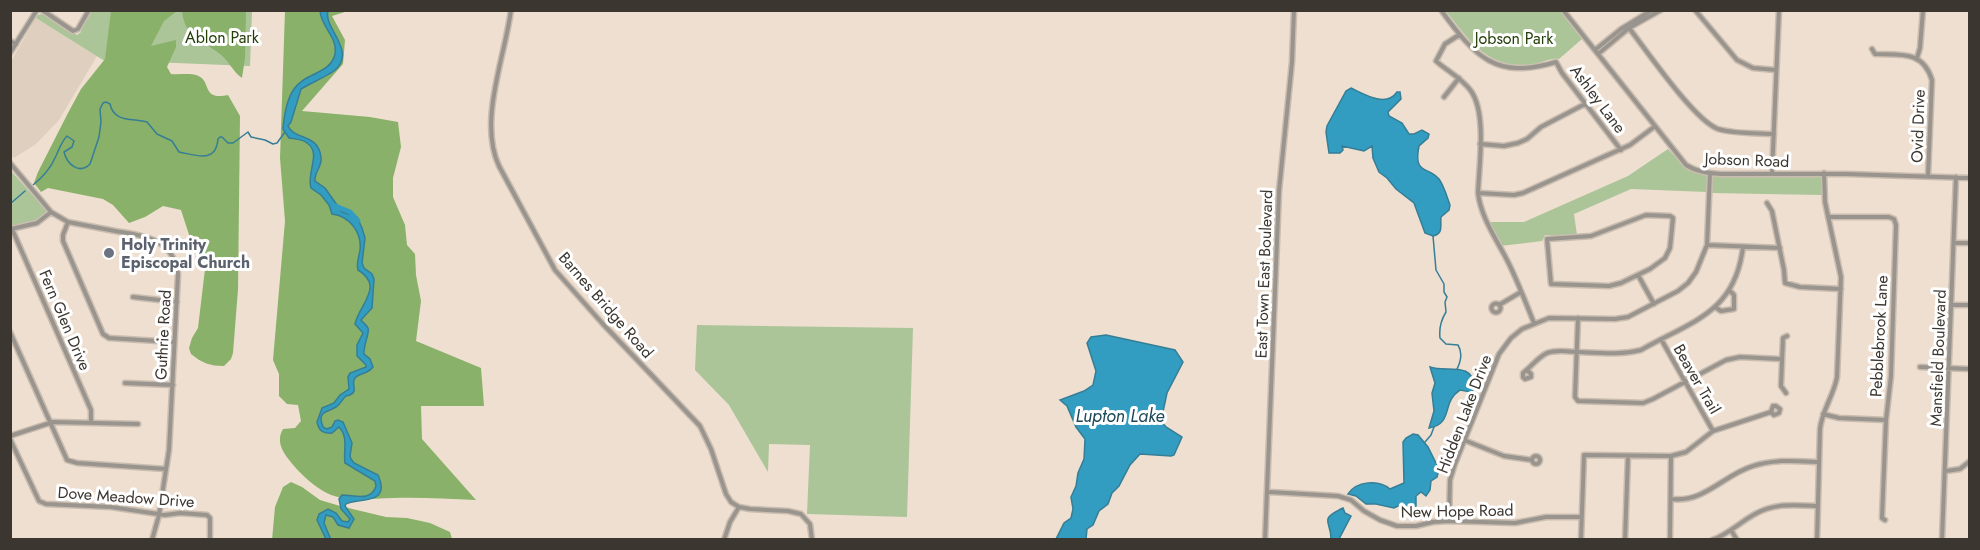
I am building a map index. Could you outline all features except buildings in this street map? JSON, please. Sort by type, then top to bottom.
[{"type":"street","points":[[10,53],[37,10]]},
{"type":"street","points":[[42,10],[73,31],[78,29],[89,10]]},
{"type":"street","name":"Barnes Bridge Road","points":[[511,10],[494,101],[491,138],[495,157],[555,270],[700,426],[711,449],[726,494],[731,502],[739,507]]},
{"type":"street","name":"East Town East Boulevard","points":[[1266,540],[1279,191],[1292,62],[1294,10]]},
{"type":"street","points":[[1441,10],[1459,35],[1445,44],[1436,61],[1459,78],[1471,90],[1478,103],[1481,116],[1478,193],[1480,204],[1534,323]]},
{"type":"street","name":"Jobson Road","points":[[1563,10],[1654,127],[1686,165],[1698,171],[1970,178]]},
{"type":"street","points":[[1596,52],[1621,29],[1652,10]]},
{"type":"street","points":[[1596,52],[1629,28],[1661,10]]},
{"type":"street","points":[[1695,10],[1737,60],[1753,68],[1776,70]]},
{"type":"street","points":[[1772,174],[1779,10]]},
{"type":"street","points":[[1872,50],[1875,54],[1908,55],[1917,58],[1923,10]]},
{"type":"street","points":[[1629,28],[1706,123],[1726,131],[1774,134]]},
{"type":"street","name":"Ashley Lane","points":[[1459,35],[1483,57],[1505,67],[1531,69],[1556,62],[1621,150]]},
{"type":"street","points":[[10,41],[16,44]]},
{"type":"street","name":"Ovid Drive","points":[[1917,58],[1923,62],[1932,80],[1928,176]]},
{"type":"street","points":[[1444,97],[1459,78]]},
{"type":"street","points":[[1480,144],[1504,146],[1527,139],[1541,127],[1585,104]]},
{"type":"street","points":[[1478,193],[1514,195],[1523,193],[1621,150],[1654,127]]},
{"type":"street","name":"Guthrie Road","points":[[10,163],[51,212],[68,222],[141,235],[155,240],[170,253],[177,268],[169,450],[159,515],[152,540]]},
{"type":"street","name":"Hidden Lake Drive","points":[[1449,521],[1450,480],[1499,354],[1511,338],[1522,329],[1549,318],[1616,319],[1628,317],[1678,291],[1688,283],[1696,272],[1707,245],[1710,173]]},
{"type":"street","points":[[1817,540],[1820,429],[1823,414],[1837,377],[1841,289],[1839,262],[1824,196],[1824,173]]},
{"type":"street","name":"Mansfield Boulevard","points":[[1942,540],[1956,177]]},
{"type":"street","points":[[1767,203],[1772,211],[1785,283],[1800,287],[1841,289]]},
{"type":"street","points":[[11,229],[37,223],[51,212]]},
{"type":"street","points":[[1646,215],[1670,216],[1673,218],[1672,240],[1665,258],[1638,275],[1621,284],[1609,286],[1551,284],[1547,239],[1591,236],[1646,215]]},
{"type":"street","name":"Pebblebrook Lane","points":[[1828,217],[1889,217],[1895,221],[1891,376],[1886,420],[1882,518],[1885,520]]},
{"type":"street","points":[[68,222],[63,241],[104,334],[108,338],[174,342]]},
{"type":"street","name":"Fern Glen Drive","points":[[11,229],[91,410],[91,422]]},
{"type":"street","points":[[1954,243],[1970,243]]},
{"type":"street","points":[[1707,245],[1780,248]]},
{"type":"street","points":[[1528,371],[1535,361],[1558,350],[1629,353],[1641,350],[1708,314],[1735,282],[1743,247]]},
{"type":"street","points":[[1638,275],[1654,304]]},
{"type":"street","points":[[1715,307],[1720,311],[1734,309],[1734,295],[1729,290]]},
{"type":"street","points":[[1499,305],[1521,292]]},
{"type":"street","points":[[134,297],[177,302]]},
{"type":"street","points":[[1951,305],[1970,305]]},
{"type":"street","points":[[1578,318],[1576,399],[1643,403],[1726,360],[1740,357],[1782,359]]},
{"type":"street","points":[[10,332],[64,456],[71,462],[166,468]]},
{"type":"street","points":[[1786,393],[1781,386],[1783,338],[1787,336]]},
{"type":"street","name":"Beaver Trail","points":[[1661,339],[1713,431]]},
{"type":"street","points":[[1920,367],[1970,369]]},
{"type":"street","points":[[125,383],[172,385]]},
{"type":"street","points":[[1581,540],[1584,455],[1671,456],[1686,452],[1713,431],[1771,412]]},
{"type":"street","points":[[1823,414],[1839,418],[1886,420]]},
{"type":"street","points":[[10,438],[49,422],[138,424]]},
{"type":"street","name":"Dove Meadow Drive","points":[[10,438],[39,501],[46,504],[111,507],[159,515],[180,513],[209,516],[210,540]]},
{"type":"street","points":[[1464,440],[1504,456],[1532,460]]},
{"type":"street","points":[[1625,540],[1628,456]]},
{"type":"street","points":[[1670,540],[1671,456]]},
{"type":"street","points":[[1671,499],[1688,499],[1699,496],[1723,480],[1762,463],[1780,460],[1819,462]]},
{"type":"street","points":[[1946,471],[1960,469],[1970,461]]},
{"type":"street","name":"New Hope Road","points":[[1268,492],[1338,496],[1351,500],[1380,520],[1397,526],[1416,526],[1449,521],[1515,523],[1546,517],[1581,517]]},
{"type":"street","points":[[1712,540],[1756,513],[1771,507],[1817,506]]},
{"type":"street","points":[[724,540],[730,522],[739,507],[801,514],[812,528],[812,540]]},
{"type":"street","points":[[1731,530],[1737,540]]},
{"type":"shaded area","points":[[36,18],[97,56],[59,120],[36,144],[14,158],[11,156],[11,61]]},
{"type":"green space","name":"Ablon Park","points":[[91,11],[252,11],[250,66],[103,60],[36,18],[42,14],[77,35],[81,32],[82,25]]},
{"type":"green space","points":[[111,11],[177,11],[164,21],[151,46],[176,40],[176,47],[167,67],[171,74],[193,74],[201,78],[210,93],[219,96],[228,95],[240,116],[238,289],[233,353],[224,366],[203,362],[191,354],[189,348],[198,328],[205,269],[193,247],[181,210],[163,206],[129,223],[113,205],[103,199],[48,188],[41,192],[34,183],[81,89],[105,59]]},
{"type":"green space","points":[[182,11],[246,11],[245,58],[242,78],[220,54],[190,33]]},
{"type":"green space","points":[[285,11],[348,11],[332,16],[345,40],[343,64],[302,111],[398,122],[401,147],[393,178],[393,197],[405,225],[407,245],[415,254],[421,301],[416,341],[481,368],[484,406],[421,406],[422,439],[476,500],[386,498],[358,500],[338,497],[324,492],[305,477],[290,461],[281,446],[280,438],[283,429],[295,428],[301,421],[298,405],[287,404],[279,396],[279,374],[273,360],[285,221],[280,158]]},
{"type":"green space","name":"Jobson Park","points":[[1446,11],[1560,11],[1582,39],[1559,59],[1531,65],[1513,64],[1500,61],[1480,50]]},
{"type":"green space","points":[[1668,149],[1687,169],[1706,174],[1708,177],[1707,192],[1631,189],[1574,214],[1577,235],[1545,235],[1542,241],[1500,246],[1488,222],[1524,222],[1628,176]]},
{"type":"green space","points":[[10,170],[46,210],[46,213],[25,225],[10,228]]},
{"type":"green space","points":[[1712,175],[1821,175],[1822,195],[1712,193]]},
{"type":"green space","points":[[697,325],[913,328],[907,517],[807,514],[810,445],[769,444],[768,472],[729,405],[695,370]]},
{"type":"green space","points":[[291,482],[320,500],[340,506],[386,517],[407,518],[430,523],[450,532],[452,539],[272,540],[275,507],[283,487]]},
{"type":"water","points":[[320,11],[328,11],[330,25],[341,48],[340,64],[334,71],[301,89],[288,126],[291,131],[312,141],[319,150],[321,161],[315,181],[325,188],[342,212],[357,217],[365,238],[362,263],[374,279],[372,308],[361,320],[368,330],[364,354],[370,359],[373,367],[358,375],[353,382],[353,393],[346,396],[336,407],[324,413],[321,422],[327,429],[332,427],[335,421],[343,422],[352,443],[351,459],[354,463],[378,475],[381,485],[377,496],[346,504],[345,506],[354,519],[349,528],[338,525],[333,517],[326,515],[324,523],[331,540],[326,539],[317,520],[319,514],[328,509],[336,513],[342,521],[348,522],[350,519],[341,509],[339,499],[342,495],[366,496],[374,491],[376,486],[375,481],[345,463],[345,440],[339,427],[332,433],[326,433],[320,430],[317,422],[322,408],[334,403],[349,389],[350,373],[366,367],[357,356],[357,345],[363,333],[355,324],[370,289],[366,276],[358,270],[360,244],[354,226],[344,218],[332,214],[329,205],[321,195],[311,188],[310,176],[314,158],[311,147],[303,141],[289,138],[283,129],[288,103],[294,89],[298,84],[328,66],[335,54],[334,42]]},
{"type":"water","points":[[1351,88],[1381,99],[1387,99],[1400,92],[1401,99],[1388,112],[1389,116],[1402,123],[1409,134],[1422,130],[1429,134],[1419,146],[1418,162],[1420,166],[1439,179],[1450,205],[1449,210],[1441,217],[1441,229],[1436,235],[1425,233],[1414,203],[1379,172],[1373,158],[1372,146],[1364,151],[1342,146],[1343,150],[1340,153],[1329,153],[1327,126],[1346,91]]},
{"type":"water","name":"Lupton Lake","points":[[1106,335],[1175,350],[1183,362],[1167,393],[1161,421],[1182,437],[1174,455],[1140,454],[1112,493],[1108,504],[1099,511],[1093,525],[1087,529],[1086,539],[1056,539],[1064,523],[1071,518],[1073,509],[1071,497],[1084,459],[1085,439],[1076,427],[1067,406],[1060,400],[1093,385],[1096,371],[1087,343],[1091,337]]},
{"type":"water","points":[[1430,367],[1464,371],[1473,379],[1475,388],[1471,392],[1460,390],[1454,395],[1442,422],[1429,428],[1434,411],[1432,393],[1435,383]]},
{"type":"water","points":[[1413,434],[1418,435],[1428,447],[1439,469],[1437,477],[1431,481],[1430,490],[1426,496],[1421,492],[1416,496],[1414,513],[1402,504],[1394,508],[1366,504],[1356,496],[1348,494],[1356,486],[1362,484],[1380,484],[1390,489],[1404,483],[1403,442]]},
{"type":"water","points":[[1343,508],[1345,513],[1351,516],[1339,539],[1331,539],[1328,518]]},
{"type":"waterway","points":[[33,185],[53,162],[67,136],[74,141],[72,147],[64,152],[71,164],[78,168],[90,164],[99,137],[100,109],[106,102],[120,117],[147,122],[157,134],[172,141],[179,152],[192,155],[209,155],[213,152],[220,137],[228,143],[233,143],[248,132],[251,137],[273,144],[277,143],[285,132]]},
{"type":"waterway","points":[[10,204],[25,191]]},
{"type":"waterway","points":[[333,205],[350,212],[358,221]]},
{"type":"waterway","points":[[10,210],[10,217]]},
{"type":"waterway","points":[[1433,236],[1436,270],[1444,284],[1447,297],[1440,338],[1446,344],[1458,345],[1461,357],[1457,369]]},
{"type":"waterway","points":[[1425,442],[1434,427]]},
{"type":"place","name":"Holy Trinity Episcopal Church","points":[[109,253]]}]
